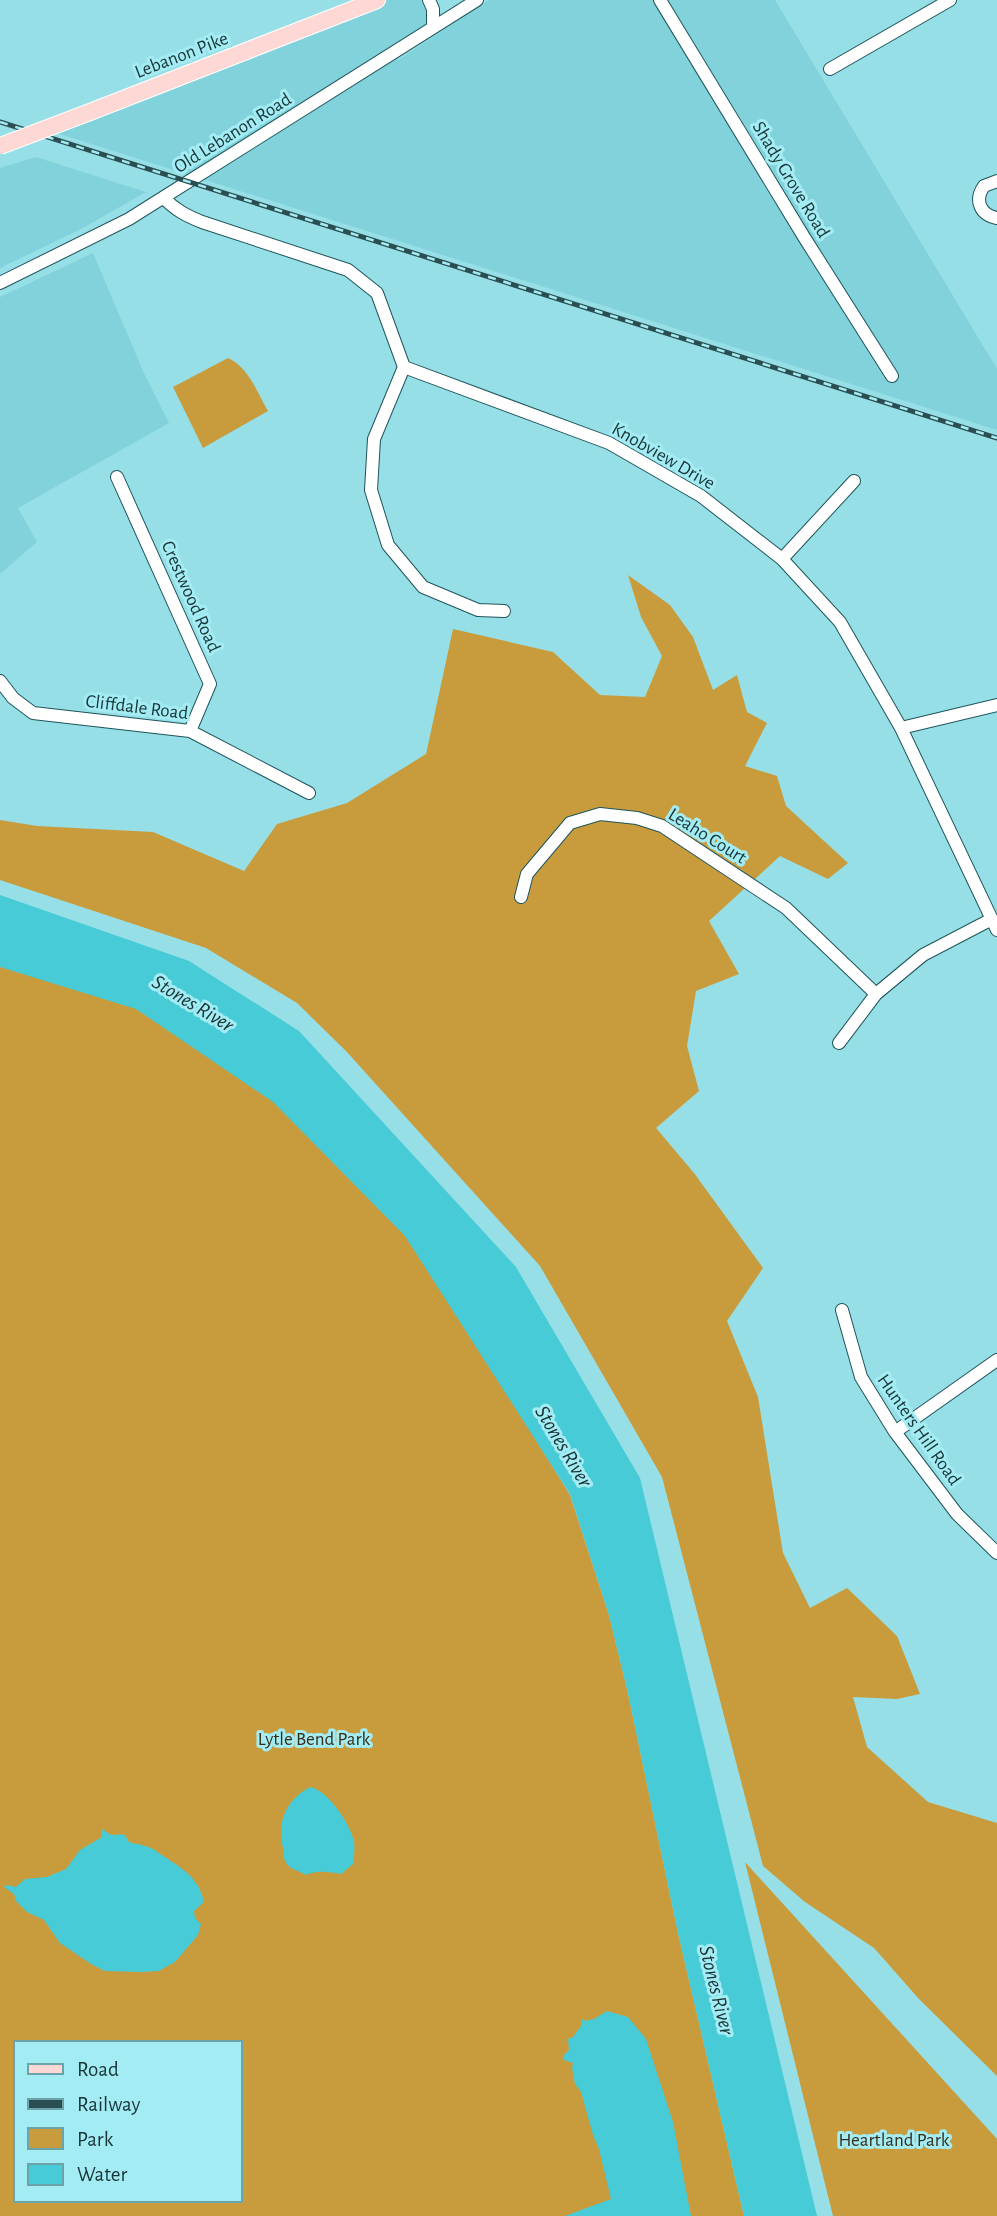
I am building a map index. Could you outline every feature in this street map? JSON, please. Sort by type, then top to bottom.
[{"type":"main road","name":"Lebanon Pike","points":[[0,146],[90,112],[347,5],[377,0]]},
{"type":"street","points":[[429,0],[433,9],[433,27]]},
{"type":"street","name":"Old Lebanon Road","points":[[0,283],[121,223],[164,198],[477,0]]},
{"type":"street","name":"Shady Grove Road","points":[[660,0],[892,376]]},
{"type":"street","points":[[830,69],[950,0]]},
{"type":"street","points":[[997,181],[984,186],[979,197],[982,209],[991,217],[997,218]]},
{"type":"street","points":[[164,198],[183,214],[202,222],[348,270],[377,293],[404,367],[373,439],[371,490],[388,545],[424,587],[478,610],[504,611]]},
{"type":"street","name":"Knobview Drive","points":[[404,367],[609,443],[701,496],[782,559],[840,622],[901,728],[994,924]]},
{"type":"street","name":"Crestwood Road","points":[[117,477],[210,684],[190,731]]},
{"type":"street","points":[[782,559],[854,481]]},
{"type":"street","name":"Cliffdale Road","points":[[0,681],[13,698],[33,713],[190,731],[309,793]]},
{"type":"street","points":[[901,728],[997,705]]},
{"type":"street","name":"Leaho Court","points":[[521,897],[527,874],[570,824],[600,814],[637,818],[662,826],[786,908],[876,994]]},
{"type":"street","points":[[839,1043],[876,994],[923,955],[994,924]]},
{"type":"street","name":"Hunters Hill Road","points":[[842,1310],[861,1377],[895,1432],[957,1514],[997,1553]]},
{"type":"street","points":[[895,1432],[997,1360]]},
{"type":"shaded area","points":[[377,0],[429,0],[432,20],[394,54],[398,60],[489,0],[775,0],[997,369],[997,430],[44,129]]},
{"type":"shaded area","points":[[36,157],[146,192],[83,228],[0,268],[0,168]]},
{"type":"shaded area","points":[[93,253],[143,371],[169,423],[18,508],[37,542],[0,574],[0,297]]},
{"type":"green space","points":[[228,358],[247,374],[268,411],[203,448],[173,387]]},
{"type":"green space","points":[[628,575],[670,605],[693,637],[713,690],[737,675],[747,712],[767,723],[745,766],[777,776],[786,806],[848,863],[828,879],[780,856],[709,921],[739,974],[696,991],[687,1046],[699,1091],[656,1128],[694,1173],[763,1268],[727,1321],[758,1397],[783,1553],[810,1608],[847,1588],[897,1636],[920,1694],[897,1699],[853,1697],[867,1747],[928,1802],[997,1823],[997,2076],[919,1999],[874,1948],[805,1902],[763,1866],[662,1477],[540,1266],[346,1051],[297,1003],[206,948],[0,880],[0,820],[37,826],[153,832],[244,871],[277,824],[347,803],[426,754],[453,629],[553,652],[600,695],[645,697],[662,656],[641,617]]},
{"type":"green space","name":"Lytle Bend Park","points":[[0,920],[308,1071],[570,1495],[609,1615],[628,1693],[678,1933],[744,2216],[0,2216]]},
{"type":"green space","name":"Heartland Park","points":[[745,1862],[997,2139],[997,2216],[833,2216]]},
{"type":"water","name":"Stones River","points":[[0,895],[189,961],[299,1031],[516,1267],[640,1478],[817,2216],[744,2216],[678,1933],[628,1693],[609,1615],[570,1494],[405,1236],[273,1102],[136,1009],[0,967]]},
{"type":"water","points":[[310,1787],[317,1789],[331,1801],[352,1834],[353,1864],[341,1874],[318,1872],[306,1875],[291,1868],[285,1861],[281,1838],[282,1820],[295,1798]]},
{"type":"water","points":[[102,1829],[111,1835],[125,1835],[129,1842],[156,1851],[189,1875],[202,1894],[204,1902],[194,1911],[195,1918],[201,1924],[198,1935],[175,1962],[159,1971],[105,1971],[91,1964],[60,1943],[44,1920],[27,1912],[16,1901],[14,1894],[4,1887],[16,1887],[25,1879],[47,1877],[66,1869],[80,1850],[102,1837]]},
{"type":"water","points":[[607,2011],[628,2017],[646,2039],[673,2122],[691,2216],[565,2216],[611,2199],[599,2149],[581,2092],[575,2084],[573,2063],[564,2060],[563,2056],[569,2050],[568,2039],[573,2037],[581,2026],[581,2018],[585,2021],[594,2019]]},
{"type":"railway","points":[[0,122],[997,438]]}]
